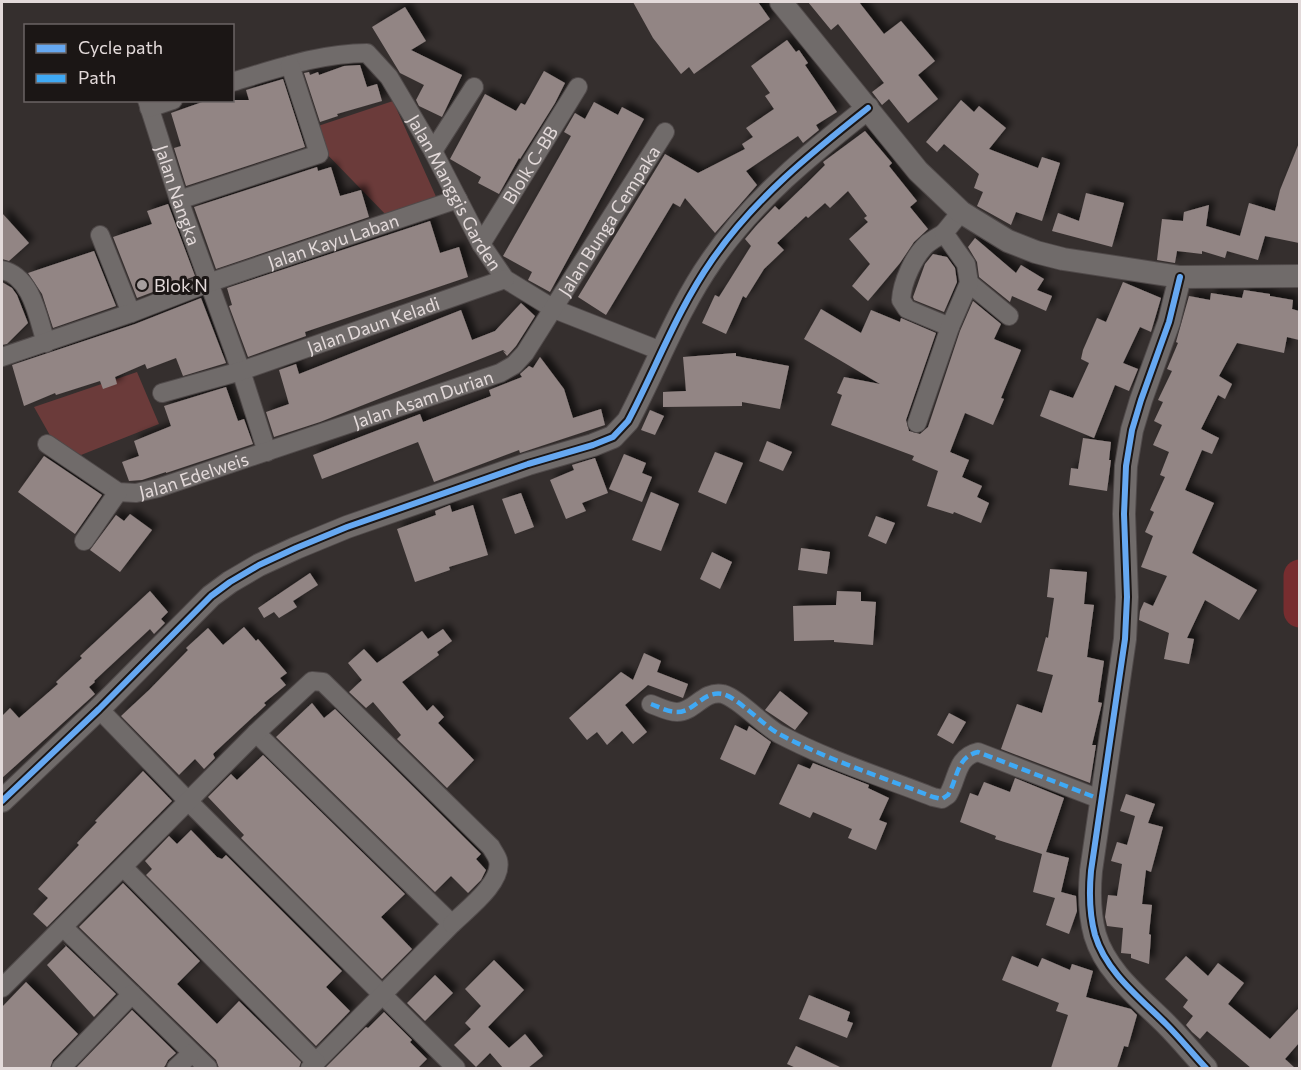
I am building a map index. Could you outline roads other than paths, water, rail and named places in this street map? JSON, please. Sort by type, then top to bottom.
[{"type":"street","points":[[781,2],[918,171],[960,212],[1008,241],[1063,259],[1180,277],[1299,276]]},
{"type":"street","name":"Jalan Manggis Garden","points":[[290,65],[344,53],[368,53],[389,77],[433,151],[481,244],[505,279],[554,309],[661,351]]},
{"type":"street","points":[[179,200],[319,154],[290,65],[234,81]]},
{"type":"street","points":[[433,151],[474,87]]},
{"type":"street","name":"Blolk C-BB","points":[[481,244],[578,87]]},
{"type":"street","name":"Jalan Nangka","points":[[148,104],[267,452]]},
{"type":"street","points":[[2,801],[99,709],[211,596],[230,582],[259,565],[347,527],[528,464],[593,446],[614,436],[628,422],[687,300],[711,260],[742,221],[809,154],[868,108]]},
{"type":"street","name":"Jalan Bunga Cempaka","points":[[554,309],[665,132]]},
{"type":"street","name":"Jalan Kayu Laban","points":[[2,357],[131,313],[208,283],[458,199]]},
{"type":"street","points":[[950,327],[907,309],[901,300],[902,289],[917,256],[926,245],[944,233],[960,212]]},
{"type":"street","points":[[917,423],[950,327],[969,283],[966,264],[944,233]]},
{"type":"street","points":[[100,235],[131,313]]},
{"type":"street","points":[[2,270],[9,271],[19,279],[31,297],[46,343]]},
{"type":"street","points":[[1180,277],[1169,322],[1138,410],[1126,466],[1125,639],[1091,871],[1089,904],[1095,936],[1107,962],[1206,1068]]},
{"type":"street","name":"Jalan Daun Keladi","points":[[162,393],[240,371],[505,279]]},
{"type":"street","points":[[969,283],[1009,316]]},
{"type":"street","name":"Jalan Asam Durian","points":[[267,452],[500,373],[525,353],[554,309]]},
{"type":"street","points":[[47,444],[118,492],[84,542]]},
{"type":"street","name":"Jalan Edelweis","points":[[118,492],[146,492],[267,452]]},
{"type":"street","points":[[2,988],[256,733],[307,684],[317,680],[323,682],[491,847],[498,860],[496,878],[489,887],[313,1065],[124,868]]},
{"type":"street","points":[[651,704],[675,712],[684,711],[703,698],[714,694],[724,694],[776,733],[804,747],[942,799],[948,795],[962,759],[978,752],[1102,800]]},
{"type":"street","points":[[99,709],[382,994],[446,1065]]},
{"type":"street","points":[[256,733],[452,924]]},
{"type":"street","points":[[63,927],[208,1068]]},
{"type":"street","points":[[61,1068],[132,994]]},
{"type":"street","points":[[176,1068],[192,1053]]},
{"type":"waterway","points":[[1300,576],[1300,611]]},
{"type":"place","name":"Blok N","points":[[142,285]]}]
